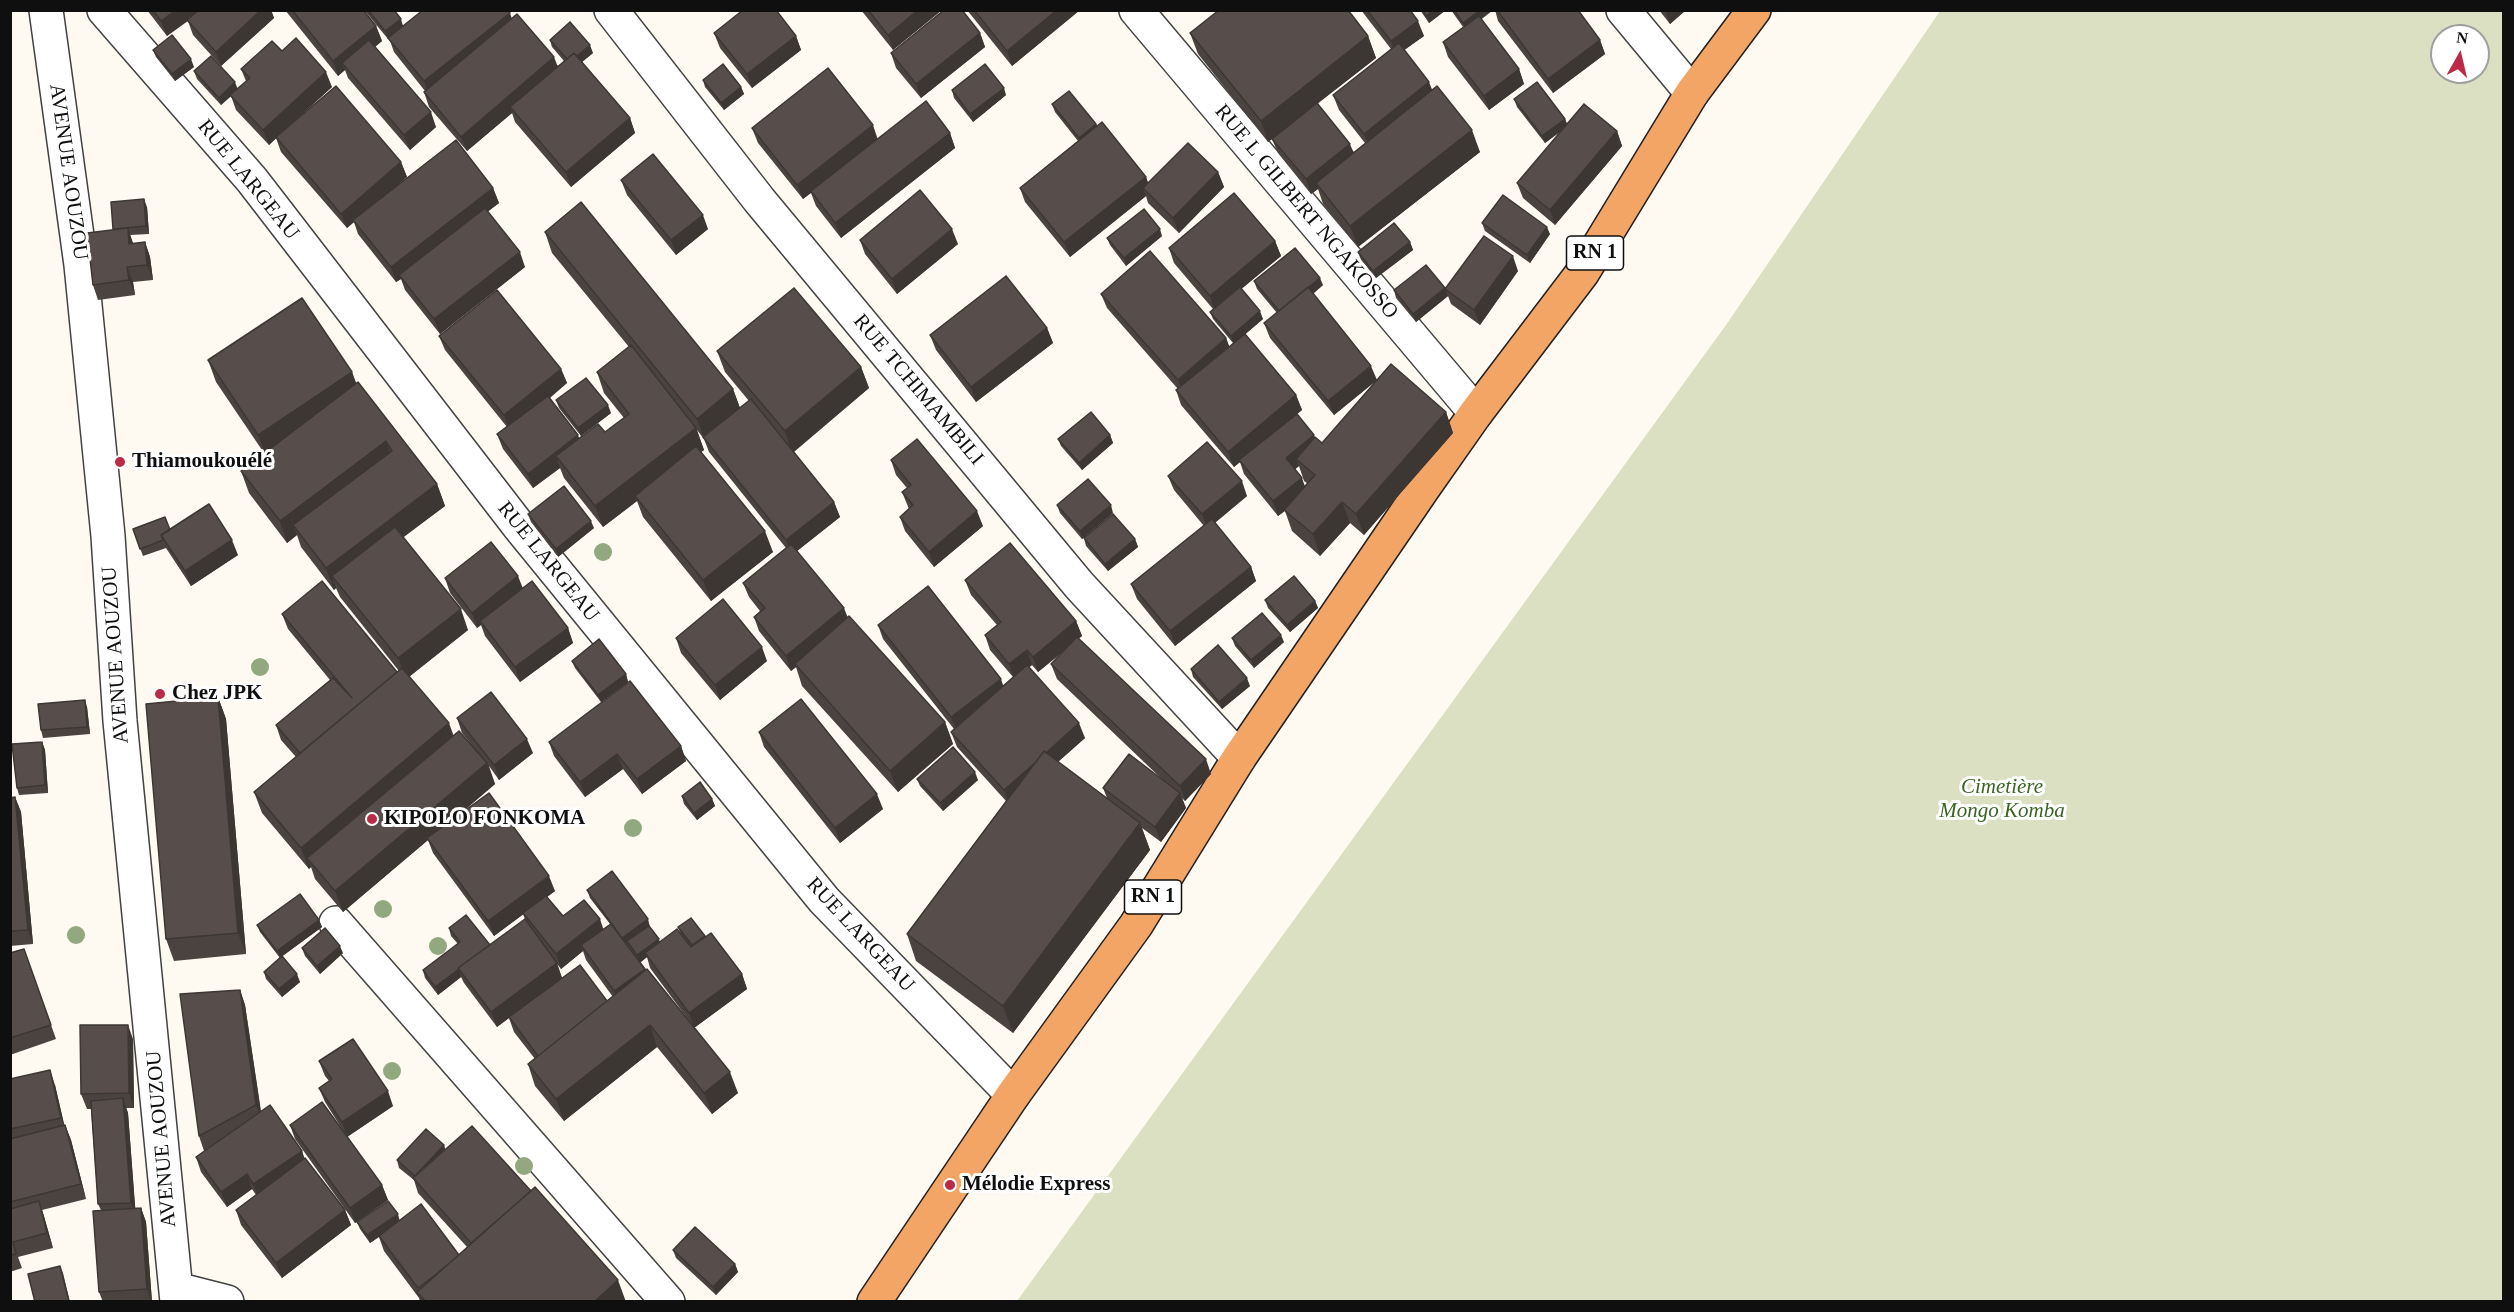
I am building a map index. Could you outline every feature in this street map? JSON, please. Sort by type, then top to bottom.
[{"type":"highway","name":"RN 1","points":[[874,1302],[1014,1095],[1136,925],[1239,758],[1476,413],[1583,272],[1692,93],[1754,10]]},
{"type":"street","name":"AVENUE AOUZOU","points":[[46,10],[84,300],[108,536],[121,733],[176,1295]]},
{"type":"street","name":"RUE LARGEAU","points":[[105,10],[252,180],[518,525],[824,900],[1014,1095]]},
{"type":"street","name":"RUE TCHIMAMBILI","points":[[611,10],[760,201],[1079,585],[1239,758]]},
{"type":"street","name":"RUE L GILBERT NGAKOSSO","points":[[1137,10],[1476,413]]},
{"type":"street","points":[[1623,10],[1692,93]]},
{"type":"street","points":[[336,923],[668,1302]]},
{"type":"street","points":[[176,1295],[227,1302]]},
{"type":"green space","name":"Cimetière Mongo Komba","points":[[1940,11],[2503,11],[2503,1301],[1017,1301],[1726,325]]},
{"type":"building","points":[[153,10],[176,10],[161,21]]},
{"type":"building","points":[[199,10],[261,10],[216,52],[187,20]]},
{"type":"building","points":[[292,10],[363,10],[376,26],[333,61]]},
{"type":"building","points":[[368,10],[394,10],[401,19],[385,31]]},
{"type":"building","points":[[423,10],[508,10],[510,13],[424,81],[388,38]]},
{"type":"building","points":[[743,10],[776,10],[796,36],[747,74],[714,33]]},
{"type":"building","points":[[868,10],[918,10],[888,35]]},
{"type":"building","points":[[944,10],[962,10],[980,33],[916,84],[891,53]]},
{"type":"building","points":[[974,10],[1057,10],[1007,51]]},
{"type":"building","points":[[1219,10],[1348,10],[1368,36],[1261,121],[1190,33]]},
{"type":"building","points":[[1367,10],[1410,10],[1418,21],[1391,41]]},
{"type":"building","points":[[1423,10],[1433,10],[1426,16]]},
{"type":"building","points":[[1454,10],[1480,10],[1463,23]]},
{"type":"building","points":[[1497,10],[1578,10],[1600,40],[1548,79]]},
{"type":"building","points":[[517,14],[554,57],[461,137],[424,92]]},
{"type":"building","points":[[1479,16],[1519,69],[1484,96],[1443,42]]},
{"type":"building","points":[[570,22],[590,45],[577,56],[574,53],[567,59],[550,40]]},
{"type":"building","points":[[172,35],[191,59],[172,74],[153,50]]},
{"type":"building","points":[[296,38],[326,72],[263,130],[230,95],[250,78],[241,69],[272,41],[282,51]]},
{"type":"building","points":[[369,40],[431,112],[404,135],[342,63]]},
{"type":"building","points":[[1399,43],[1429,82],[1364,134],[1333,95]]},
{"type":"building","points":[[574,53],[630,118],[566,172],[510,107]]},
{"type":"building","points":[[211,56],[235,82],[219,98],[194,71]]},
{"type":"building","points":[[723,64],[741,87],[721,103],[703,80]]},
{"type":"building","points":[[985,64],[1004,88],[970,114],[952,90]]},
{"type":"building","points":[[828,68],[873,125],[797,185],[752,128]]},
{"type":"building","points":[[1537,82],[1565,119],[1542,136],[1514,99]]},
{"type":"building","points":[[336,86],[401,162],[341,214],[276,137]]},
{"type":"building","points":[[1437,86],[1472,130],[1350,226],[1316,183]]},
{"type":"building","points":[[1069,91],[1096,124],[1079,138],[1052,104]]},
{"type":"building","points":[[926,101],[950,133],[835,223],[811,191]]},
{"type":"building","points":[[1317,103],[1350,144],[1306,179],[1272,139]]},
{"type":"building","points":[[1584,104],[1617,131],[1550,210],[1517,183]]},
{"type":"building","points":[[1102,122],[1146,177],[1064,242],[1020,188]]},
{"type":"building","points":[[456,140],[493,188],[391,267],[353,220]]},
{"type":"building","points":[[1188,143],[1218,172],[1173,218],[1143,188]]},
{"type":"building","points":[[653,154],[703,215],[671,240],[621,180]]},
{"type":"building","points":[[920,190],[952,229],[892,279],[860,240]]},
{"type":"building","points":[[1234,193],[1275,241],[1210,296],[1169,248]]},
{"type":"building","points":[[1503,195],[1547,227],[1527,255],[1482,223]]},
{"type":"building","points":[[144,199],[146,226],[113,229],[111,202]]},
{"type":"building","points":[[581,202],[733,389],[697,419],[545,232]]},
{"type":"building","points":[[485,208],[520,252],[434,319],[399,275]]},
{"type":"building","points":[[1144,209],[1160,229],[1124,258],[1107,238]]},
{"type":"building","points":[[1394,223],[1410,242],[1373,271],[1358,252]]},
{"type":"building","points":[[128,228],[129,244],[145,242],[147,265],[127,267],[129,280],[93,285],[87,233]]},
{"type":"building","points":[[1484,236],[1513,256],[1474,310],[1445,289]]},
{"type":"building","points":[[1295,248],[1320,278],[1279,311],[1254,281]]},
{"type":"building","points":[[1150,251],[1226,338],[1178,380],[1101,294]]},
{"type":"building","points":[[1426,265],[1445,288],[1413,314],[1394,290]]},
{"type":"building","points":[[1006,276],[1047,328],[971,387],[930,335]]},
{"type":"building","points":[[1240,287],[1260,311],[1231,336],[1210,312]]},
{"type":"building","points":[[1308,287],[1371,366],[1328,401],[1264,323]]},
{"type":"building","points":[[794,288],[861,367],[785,431],[717,351]]},
{"type":"building","points":[[497,290],[561,369],[504,415],[439,336]]},
{"type":"building","points":[[302,298],[352,372],[258,435],[208,360]]},
{"type":"building","points":[[1245,334],[1296,395],[1228,452],[1176,390]]},
{"type":"building","points":[[631,345],[696,428],[595,506],[556,456],[598,424],[605,432],[629,414],[597,372]]},
{"type":"building","points":[[1391,364],[1446,412],[1356,514],[1342,502],[1313,534],[1284,510],[1315,475],[1296,459],[1315,437],[1322,443]]},
{"type":"building","points":[[586,378],[608,405],[578,428],[556,400]]},
{"type":"building","points":[[358,382],[437,484],[326,568],[293,525],[392,451],[386,441],[280,521],[241,471]]},
{"type":"building","points":[[548,396],[578,435],[528,474],[497,434]]},
{"type":"building","points":[[751,399],[834,502],[786,540],[703,437]]},
{"type":"building","points":[[1091,412],[1110,435],[1079,463],[1058,439]]},
{"type":"building","points":[[1297,414],[1314,435],[1286,458],[1302,478],[1273,501],[1239,460]]},
{"type":"building","points":[[917,439],[977,511],[929,552],[900,517],[913,505],[902,492],[911,485],[891,460]]},
{"type":"building","points":[[1207,442],[1242,481],[1202,514],[1168,476]]},
{"type":"building","points":[[696,446],[765,531],[703,580],[635,496]]},
{"type":"building","points":[[1088,479],[1111,505],[1080,531],[1057,505]]},
{"type":"building","points":[[564,486],[591,521],[556,549],[528,514]]},
{"type":"building","points":[[209,504],[232,540],[185,571],[161,535]]},
{"type":"building","points":[[1113,514],[1135,539],[1105,564],[1084,538]]},
{"type":"building","points":[[165,517],[170,530],[161,535],[163,540],[140,549],[133,529]]},
{"type":"building","points":[[1212,519],[1251,567],[1170,631],[1131,584]]},
{"type":"building","points":[[395,527],[461,609],[398,658],[332,576]]},
{"type":"building","points":[[491,542],[518,576],[472,613],[445,578]]},
{"type":"building","points":[[1010,543],[1076,621],[1033,657],[1027,650],[1009,664],[985,635],[1001,622],[965,580]]},
{"type":"building","points":[[791,544],[844,608],[786,656],[754,617],[765,608],[743,583]]},
{"type":"building","points":[[1294,576],[1315,601],[1287,625],[1265,600]]},
{"type":"building","points":[[322,581],[397,672],[300,753],[276,725],[333,678],[352,698],[282,614]]},
{"type":"building","points":[[532,581],[568,628],[515,667],[480,621]]},
{"type":"building","points":[[928,586],[1001,679],[951,717],[878,625]]},
{"type":"building","points":[[723,599],[762,647],[715,685],[676,638]]},
{"type":"building","points":[[1262,613],[1281,635],[1251,660],[1232,638]]},
{"type":"building","points":[[849,616],[945,722],[890,771],[795,664]]},
{"type":"building","points":[[1077,637],[1206,759],[1180,786],[1051,664]]},
{"type":"building","points":[[599,639],[626,674],[598,695],[572,661]]},
{"type":"building","points":[[1218,645],[1247,678],[1219,702],[1191,669]]},
{"type":"building","points":[[1027,665],[1079,723],[1046,753],[1044,751],[1036,762],[1004,790],[951,732]]},
{"type":"building","points":[[402,668],[449,723],[301,848],[254,792]]},
{"type":"building","points":[[630,681],[681,746],[637,779],[617,754],[580,782],[549,742]]},
{"type":"building","points":[[491,692],[527,739],[494,765],[457,718]]},
{"type":"building","points":[[218,697],[238,933],[166,939],[146,704]]},
{"type":"building","points":[[801,699],[877,794],[835,828],[759,732]]},
{"type":"building","points":[[85,700],[87,727],[41,730],[38,704]]},
{"type":"building","points":[[459,731],[487,763],[335,891],[307,858]]},
{"type":"building","points":[[42,742],[45,785],[17,788],[12,744]]},
{"type":"building","points":[[953,747],[975,772],[940,803],[917,779]]},
{"type":"building","points":[[1044,751],[1140,823],[1003,1006],[907,934]]},
{"type":"building","points":[[1129,754],[1180,793],[1155,827],[1103,788]]},
{"type":"building","points":[[700,782],[712,799],[694,813],[682,796]]},
{"type":"building","points":[[489,793],[549,876],[488,921],[427,838]]},
{"type":"building","points":[[15,797],[28,930],[10,931],[10,798]]},
{"type":"building","points":[[612,871],[648,919],[622,938],[587,890]]},
{"type":"building","points":[[300,894],[319,920],[277,951],[257,925]]},
{"type":"building","points":[[546,896],[563,916],[584,900],[600,919],[556,954],[523,913]]},
{"type":"building","points":[[466,915],[490,945],[435,987],[423,970],[460,942],[449,928]]},
{"type":"building","points":[[691,918],[705,936],[692,945],[678,927]]},
{"type":"building","points":[[525,919],[557,963],[491,1012],[458,968]]},
{"type":"building","points":[[611,924],[645,969],[614,991],[581,945]]},
{"type":"building","points":[[649,926],[659,939],[637,955],[627,941]]},
{"type":"building","points":[[325,928],[340,946],[317,966],[302,948]]},
{"type":"building","points":[[677,929],[691,947],[711,933],[742,974],[689,1013],[645,953]]},
{"type":"building","points":[[24,949],[51,1025],[10,1038],[10,953]]},
{"type":"building","points":[[282,956],[297,974],[279,989],[264,972]]},
{"type":"building","points":[[580,965],[607,1001],[538,1056],[509,1017]]},
{"type":"building","points":[[647,969],[730,1072],[704,1093],[650,1025],[556,1099],[528,1064]]},
{"type":"building","points":[[240,990],[256,1105],[199,1136],[180,994]]},
{"type":"building","points":[[80,1025],[128,1025],[129,1093],[81,1094]]},
{"type":"building","points":[[353,1039],[388,1091],[342,1122],[319,1088],[332,1079],[319,1061]]},
{"type":"building","points":[[50,1070],[61,1118],[10,1129],[10,1079]]},
{"type":"building","points":[[123,1098],[131,1203],[98,1204],[91,1101]]},
{"type":"building","points":[[322,1102],[382,1185],[350,1208],[290,1125]]},
{"type":"building","points":[[270,1105],[302,1151],[253,1184],[247,1174],[221,1192],[196,1157]]},
{"type":"building","points":[[65,1125],[81,1184],[10,1202],[10,1139]]},
{"type":"building","points":[[472,1126],[531,1191],[471,1243],[413,1178]]},
{"type":"building","points":[[426,1129],[444,1145],[415,1176],[397,1160]]},
{"type":"building","points":[[305,1158],[345,1210],[276,1263],[236,1210]]},
{"type":"building","points":[[535,1187],[618,1280],[594,1302],[426,1302],[417,1292]]},
{"type":"building","points":[[39,1201],[47,1233],[13,1242],[16,1254],[10,1255],[10,1209]]},
{"type":"building","points":[[388,1201],[398,1214],[367,1235],[357,1222]]},
{"type":"building","points":[[421,1204],[459,1255],[418,1288],[379,1236]]},
{"type":"building","points":[[141,1208],[147,1289],[99,1292],[93,1211]]},
{"type":"building","points":[[695,1227],[735,1264],[713,1287],[673,1250]]},
{"type":"building","points":[[60,1266],[69,1302],[35,1302],[28,1274]]},
{"type":"place","name":"Thiamoukouélé","points":[[120,462]]},
{"type":"place","name":"Chez JPK","points":[[160,694]]},
{"type":"place","name":"KIPOLO FONKOMA","points":[[372,819]]},
{"type":"place","name":"Mélodie Express","points":[[950,1185]]}]
